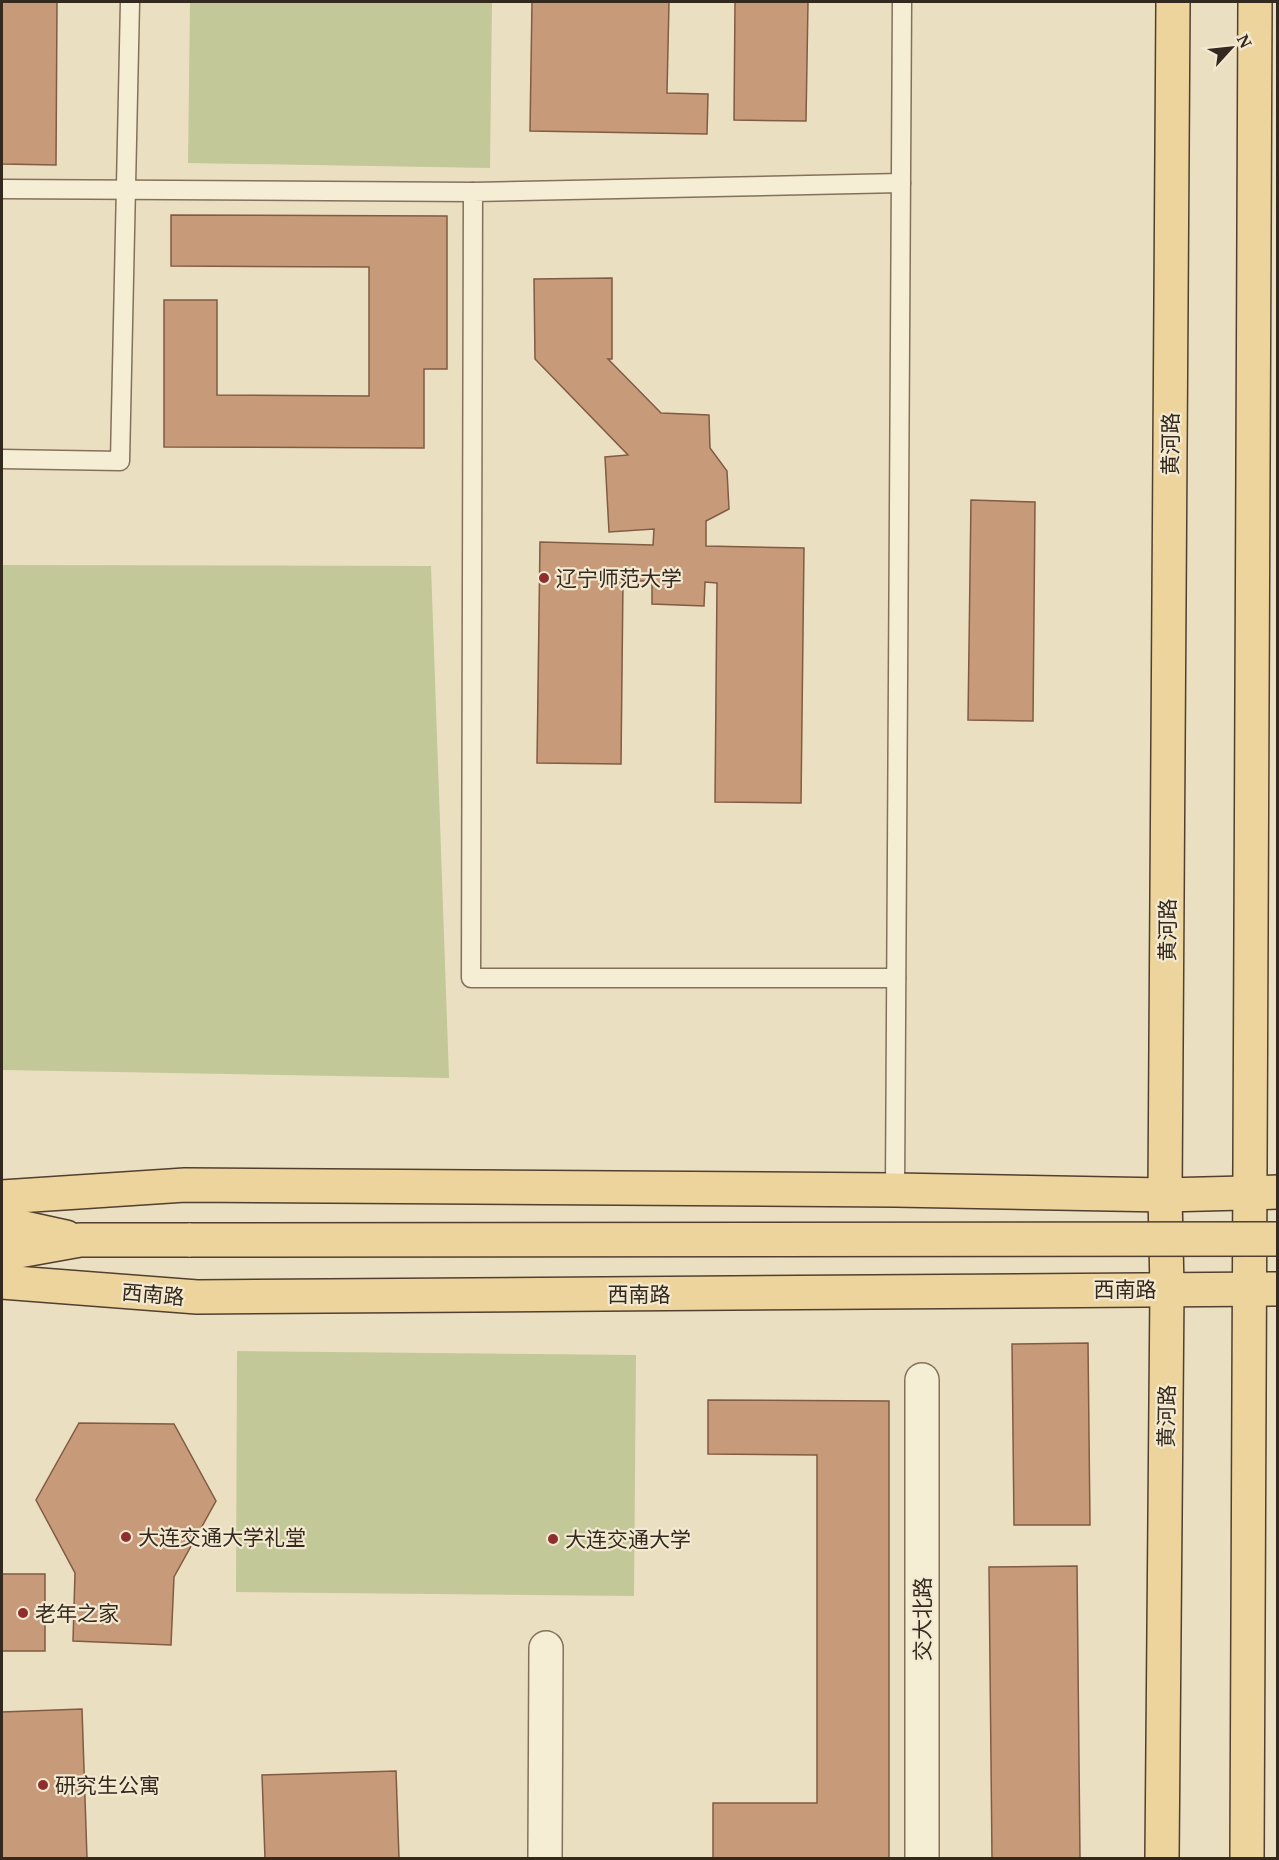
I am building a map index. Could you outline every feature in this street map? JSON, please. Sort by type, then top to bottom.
[{"type":"main road","name":"黄河路","points":[[1162,1858],[1173,2]]},
{"type":"main road","points":[[1246,1858],[1263,1289],[1255,2]]},
{"type":"main road","points":[[2,1197],[185,1185],[895,1190],[1165,1195],[1263,1192]]},
{"type":"main road","points":[[2,1222],[80,1240]]},
{"type":"main road","points":[[2,1254],[80,1240],[1278,1239]]},
{"type":"main road","name":"西南路","points":[[2,1282],[197,1298],[1263,1289]]},
{"type":"street","name":"交大北路","points":[[922,1380],[922,1858]]},
{"type":"street","points":[[545,1858],[546,1648]]},
{"type":"lane","points":[[2,459],[120,461],[130,2]]},
{"type":"lane","points":[[895,1190],[902,2]]},
{"type":"lane","points":[[2,189],[473,192],[901,183]]},
{"type":"lane","points":[[473,192],[471,978],[896,978]]},
{"type":"green space","points":[[190,2],[492,2],[490,168],[188,163]]},
{"type":"green space","points":[[2,565],[431,566],[449,1078],[2,1070]]},
{"type":"green space","points":[[237,1351],[636,1355],[634,1596],[236,1592]]},
{"type":"building","points":[[2,2],[57,2],[56,165],[2,164]]},
{"type":"building","points":[[532,2],[669,2],[667,93],[708,94],[707,134],[530,131]]},
{"type":"building","points":[[735,2],[808,2],[806,121],[734,120]]},
{"type":"building","points":[[171,215],[447,216],[447,369],[424,369],[424,448],[164,447],[164,300],[217,300],[217,395],[369,396],[369,267],[171,266]]},
{"type":"building","points":[[612,278],[612,359],[608,359],[661,413],[709,415],[710,448],[727,471],[729,509],[706,521],[706,546],[804,548],[801,803],[715,802],[717,583],[705,582],[704,606],[652,604],[652,581],[623,581],[621,764],[537,763],[540,542],[653,545],[654,529],[609,532],[605,457],[628,455],[535,359],[534,279]]},
{"type":"building","points":[[971,500],[1035,502],[1033,721],[968,720]]},
{"type":"building","points":[[1088,1343],[1090,1525],[1014,1525],[1012,1344]]},
{"type":"building","points":[[708,1400],[889,1401],[889,1858],[713,1858],[713,1803],[817,1803],[817,1455],[708,1454]]},
{"type":"building","name":"大连交通大学礼堂","points":[[79,1423],[174,1424],[216,1501],[174,1577],[171,1645],[73,1641],[75,1573],[36,1500]]},
{"type":"building","points":[[1077,1566],[1080,1858],[992,1858],[989,1567]]},
{"type":"building","name":"老年之家","points":[[2,1574],[45,1574],[45,1651],[2,1651]]},
{"type":"building","name":"研究生公寓","points":[[82,1709],[87,1858],[2,1858],[2,1712]]},
{"type":"building","points":[[396,1771],[399,1858],[265,1858],[262,1775]]},
{"type":"place","name":"辽宁师范大学","points":[[544,578]]},
{"type":"place","name":"大连交通大学礼堂","points":[[126,1537]]},
{"type":"place","name":"大连交通大学","points":[[553,1539]]},
{"type":"place","name":"老年之家","points":[[23,1613]]},
{"type":"place","name":"研究生公寓","points":[[43,1785]]}]
